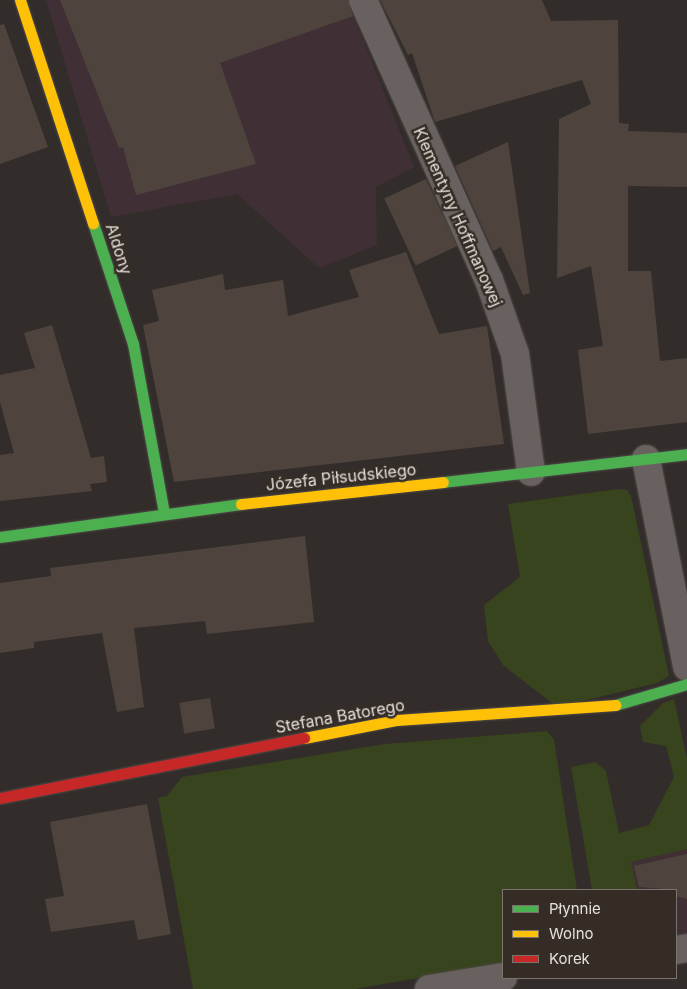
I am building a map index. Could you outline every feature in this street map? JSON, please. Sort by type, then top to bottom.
[{"type":"street","name":"Aldony","points":[[20,0],[133,344],[164,513]]},
{"type":"street","name":"Klementyny Hoffmanowej","points":[[363,0],[489,280],[515,354],[531,472]]},
{"type":"street","name":"Józefa Piłsudskiego","points":[[0,537],[164,513],[687,454]]},
{"type":"street","points":[[646,459],[687,667]]},
{"type":"street","name":"Stefana Batorego","points":[[0,798],[397,720],[603,709],[687,684]]},
{"type":"street","points":[[429,989],[502,977]]},
{"type":"shaded area","points":[[46,0],[347,0],[414,167],[376,187],[377,245],[319,268],[237,194],[111,217]]},
{"type":"shaded area","points":[[687,849],[687,938],[677,939],[677,889],[637,889],[630,862]]},
{"type":"green space","points":[[618,489],[627,490],[631,496],[669,676],[657,683],[557,707],[503,665],[488,641],[484,605],[520,577],[508,504]]},
{"type":"green space","points":[[674,699],[687,759],[687,849],[631,862],[637,889],[592,889],[571,767],[596,762],[606,771],[619,833],[649,825],[674,777],[666,746],[643,742],[640,726],[663,703]]},
{"type":"green space","points":[[547,731],[554,740],[577,889],[502,889],[502,963],[355,989],[193,989],[158,798],[167,796],[182,777],[385,744]]},
{"type":"building","points":[[60,0],[348,0],[353,16],[220,63],[256,164],[136,195],[123,147],[119,148]]},
{"type":"building","points":[[380,0],[542,0],[551,21],[618,20],[619,123],[629,124],[628,131],[687,133],[687,187],[628,186],[628,271],[651,271],[660,361],[687,358],[687,422],[588,434],[578,350],[603,346],[591,266],[557,278],[559,119],[591,104],[582,80],[435,122],[412,53],[408,55]]},
{"type":"building","points":[[4,24],[48,147],[0,164],[0,25]]},
{"type":"building","points":[[508,142],[530,293],[523,295],[501,247],[493,251],[455,166]]},
{"type":"building","points":[[426,179],[457,246],[416,266],[384,198]]},
{"type":"building","points":[[406,252],[439,334],[487,326],[504,444],[174,482],[143,325],[159,321],[152,290],[223,274],[225,290],[283,280],[288,316],[359,297],[349,270]]},
{"type":"building","points":[[52,325],[91,458],[104,456],[107,482],[90,484],[92,491],[0,501],[0,455],[14,453],[0,402],[0,375],[35,368],[24,333]]},
{"type":"building","points":[[305,536],[314,622],[207,634],[205,621],[134,628],[144,707],[117,712],[102,633],[34,642],[34,648],[0,653],[0,583],[51,576],[50,568]]},
{"type":"building","points":[[210,698],[215,729],[184,733],[179,703]]},
{"type":"building","points":[[147,804],[171,934],[138,940],[134,920],[51,932],[45,899],[64,896],[50,822]]},
{"type":"building","points":[[687,854],[687,899],[677,896],[677,889],[639,887],[634,866]]},
{"type":"traffic: fast","points":[[93,223],[133,344],[164,513]]},
{"type":"traffic: fast","points":[[443,482],[687,454]]},
{"type":"traffic: fast","points":[[0,537],[241,504]]},
{"type":"traffic: fast","points":[[615,705],[687,684]]},
{"type":"traffic: slow","points":[[20,0],[93,223]]},
{"type":"traffic: slow","points":[[241,504],[443,482]]},
{"type":"traffic: slow","points":[[304,738],[397,720],[615,705]]},
{"type":"traffic: jam","points":[[0,798],[304,738]]}]
